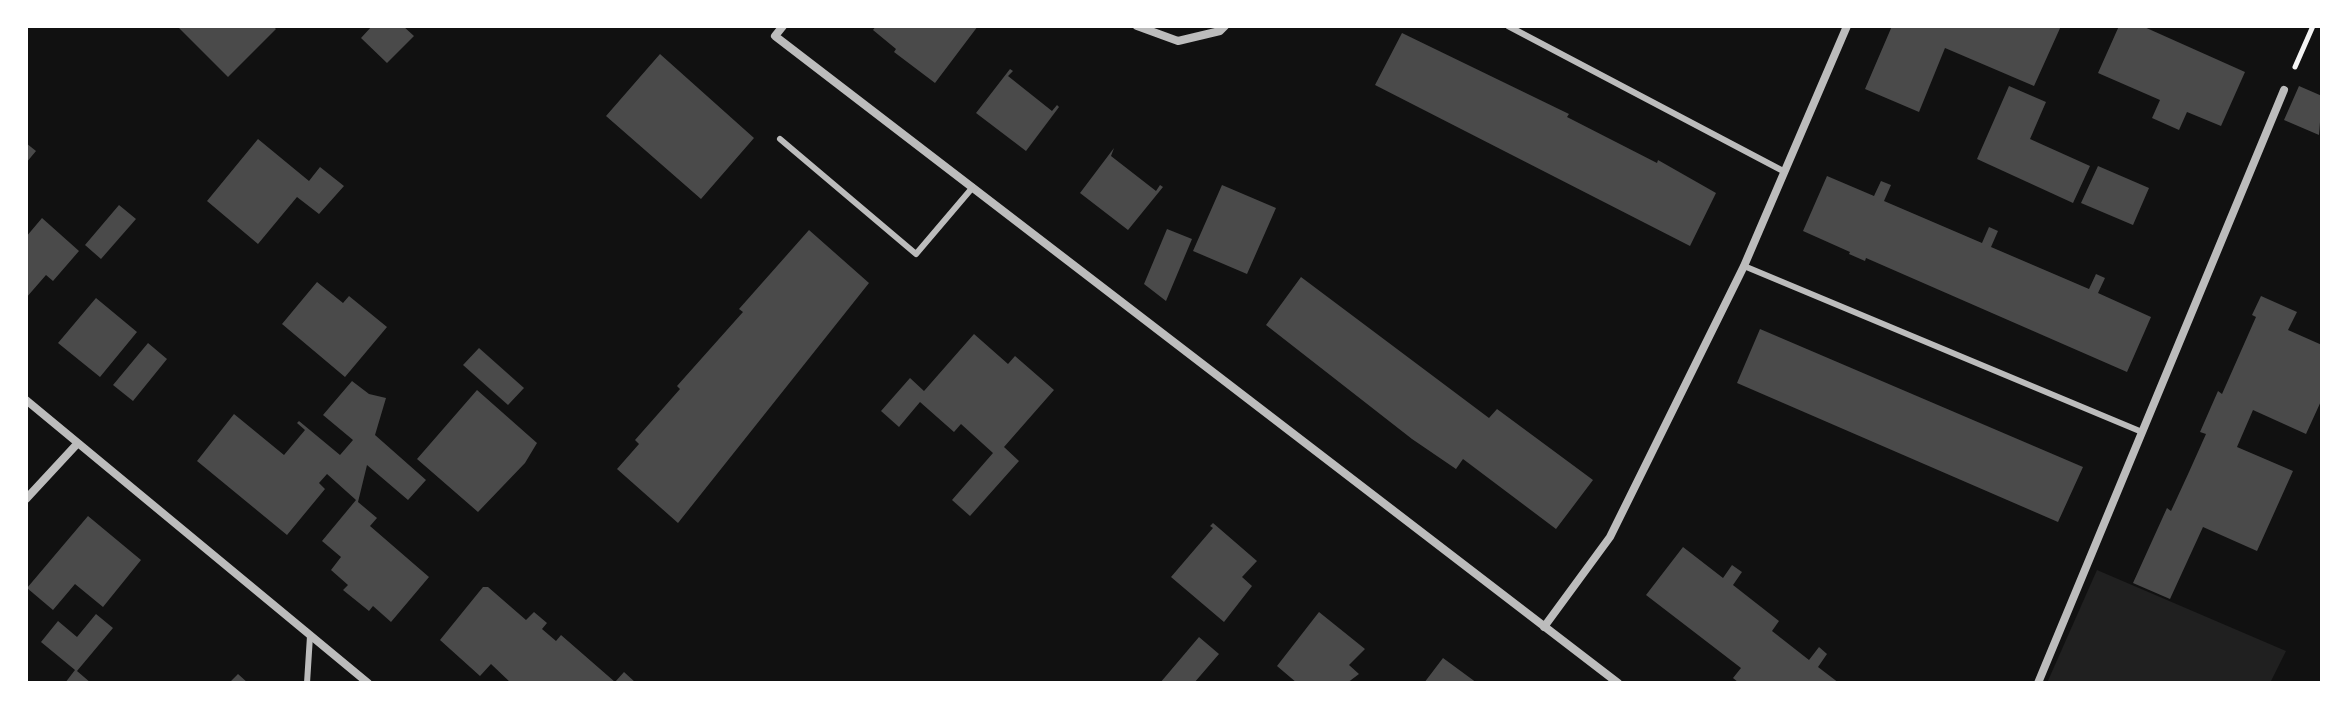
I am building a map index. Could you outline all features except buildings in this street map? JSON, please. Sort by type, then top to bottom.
[{"type":"street","points":[[783,26],[775,36],[1618,683]]},
{"type":"street","points":[[1137,26],[1178,41],[1220,31],[1225,26]]},
{"type":"street","points":[[1544,627],[1610,537],[1744,266],[1847,26]]},
{"type":"street","points":[[2038,683],[2284,90]]},
{"type":"street","points":[[26,400],[368,683]]},
{"type":"street","points":[[26,499],[77,444]]},
{"type":"lane","points":[[1508,26],[1785,172]]},
{"type":"lane","points":[[780,139],[916,254],[973,187]]},
{"type":"lane","points":[[1744,266],[2142,432]]},
{"type":"lane","points":[[307,683],[310,636]]},
{"type":"path","points":[[2284,90],[2313,26]]},
{"type":"shaded area","points":[[2097,570],[2286,651],[2270,683],[2047,683]]}]
